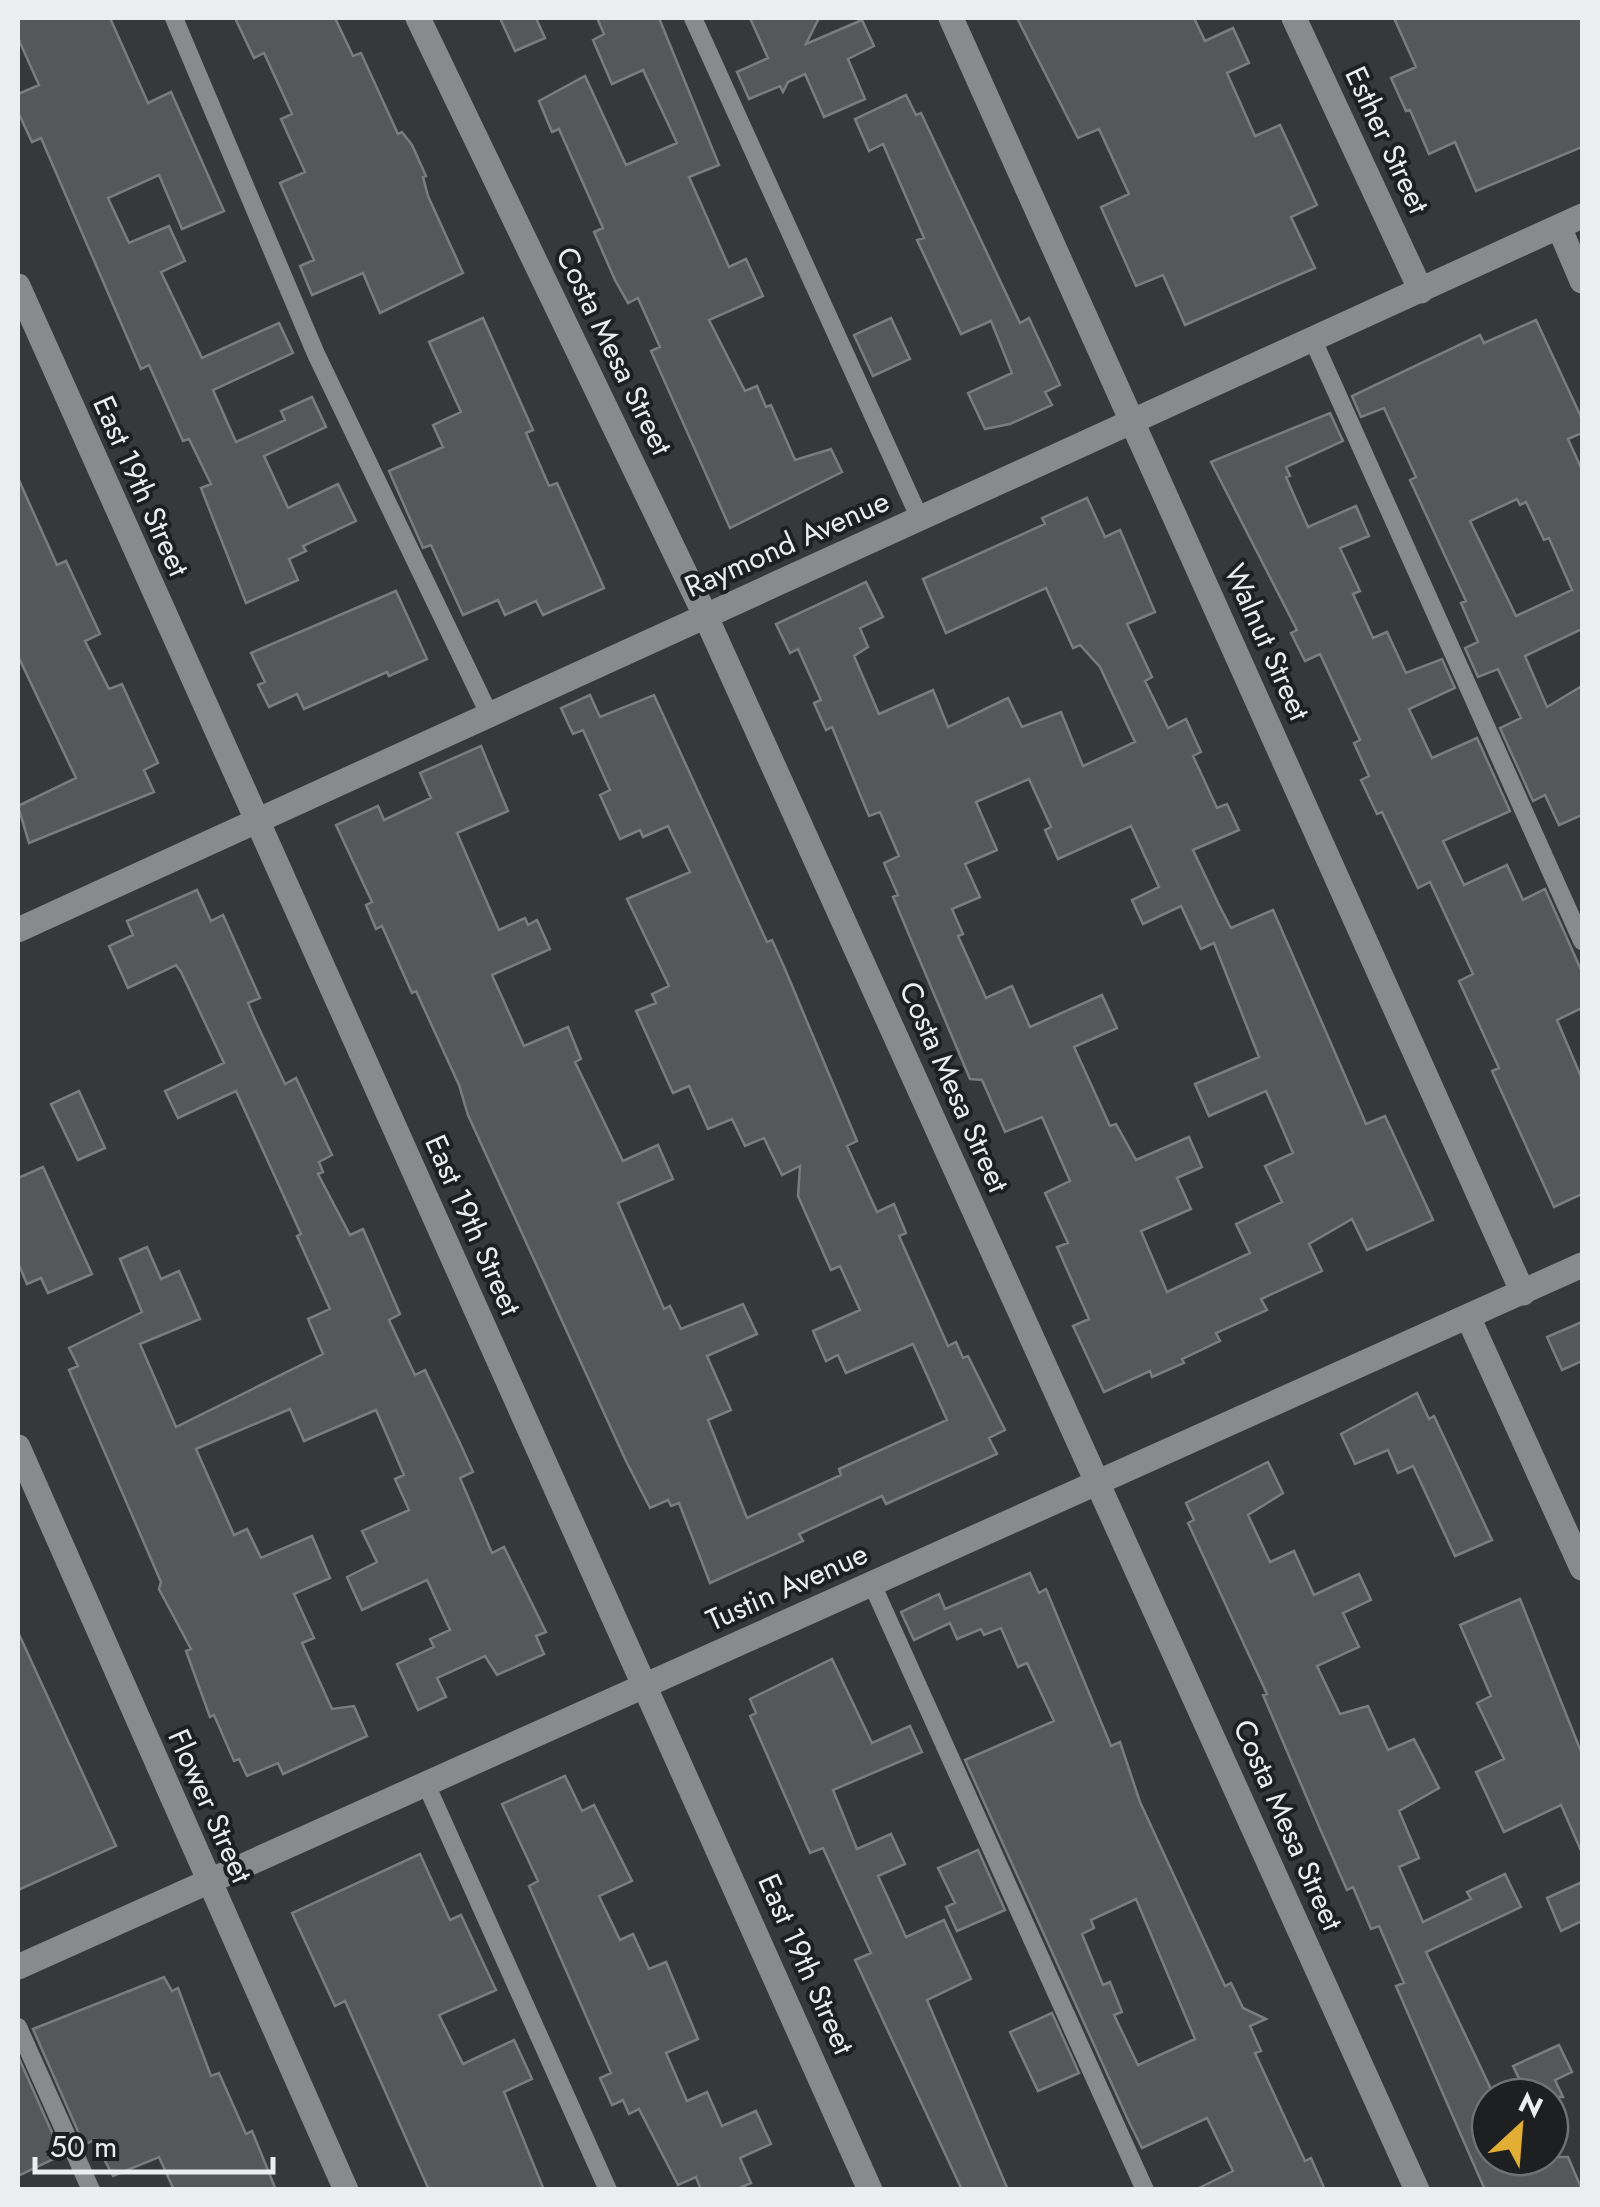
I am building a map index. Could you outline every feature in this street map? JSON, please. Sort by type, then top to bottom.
[{"type":"street","name":"Costa Mesa Street","points":[[418,18],[706,617],[1416,2190]]},
{"type":"street","name":"Walnut Street","points":[[951,18],[1523,1293]]},
{"type":"street","name":"Esther Street","points":[[1294,18],[1422,290]]},
{"type":"street","name":"Raymond Avenue","points":[[18,930],[253,819],[706,617],[1582,216]]},
{"type":"street","points":[[1559,227],[1582,281]]},
{"type":"street","name":"East 19th Street","points":[[18,286],[253,819],[647,1685],[870,2190]]},
{"type":"street","name":"Tustin Avenue","points":[[18,1967],[1470,1319],[1582,1265]]},
{"type":"street","points":[[1470,1319],[1582,1568]]},
{"type":"street","name":"Flower Street","points":[[18,1447],[346,2190]]},
{"type":"lane","points":[[174,18],[316,354],[489,714]]},
{"type":"lane","points":[[693,18],[920,519]]},
{"type":"lane","points":[[1313,340],[1582,941]]},
{"type":"lane","points":[[872,1584],[1145,2190]]},
{"type":"lane","points":[[426,1784],[608,2190]]},
{"type":"lane","points":[[18,2027],[91,2190]]},
{"type":"building","points":[[18,18],[110,18],[148,103],[171,92],[224,211],[182,229],[159,175],[108,198],[129,243],[169,226],[185,261],[161,272],[202,358],[279,323],[293,353],[213,390],[236,442],[285,420],[281,411],[312,397],[326,427],[264,456],[288,508],[338,484],[356,521],[303,546],[306,551],[289,559],[298,580],[246,603],[201,488],[211,484],[189,439],[183,441],[149,365],[141,369],[41,138],[32,142],[18,112],[18,94],[39,85],[18,38]]},
{"type":"building","points":[[235,18],[335,18],[353,56],[361,53],[398,134],[402,132],[412,145],[426,176],[423,177],[428,196],[463,273],[380,313],[363,273],[312,295],[300,266],[314,260],[280,183],[305,172],[281,119],[292,114],[264,53],[254,58]]},
{"type":"building","points":[[500,18],[536,18],[545,38],[515,51]]},
{"type":"building","points":[[597,18],[659,18],[719,165],[689,177],[729,267],[746,259],[763,296],[709,320],[745,391],[757,386],[766,407],[771,405],[795,460],[831,449],[842,472],[730,528],[651,351],[660,347],[638,298],[628,303],[615,280],[594,232],[603,228],[559,129],[552,132],[539,101],[585,76],[626,165],[677,143],[643,70],[612,84],[593,40],[604,34]]},
{"type":"building","points":[[750,18],[819,18],[806,44],[862,20],[874,46],[848,59],[865,99],[824,117],[805,74],[788,82],[783,92],[780,86],[749,99],[737,72],[768,58]]},
{"type":"building","points":[[1017,18],[1194,18],[1205,41],[1233,28],[1249,63],[1227,73],[1255,136],[1280,125],[1317,205],[1291,217],[1315,268],[1185,325],[1163,275],[1136,286],[1101,207],[1129,194],[1099,129],[1078,138]]},
{"type":"building","points":[[1394,18],[1582,18],[1582,147],[1476,191],[1455,142],[1429,154],[1410,110],[1406,111],[1391,78],[1416,67]]},
{"type":"building","points":[[906,95],[916,115],[921,113],[1020,323],[1029,318],[1060,385],[1045,392],[1052,405],[1010,424],[985,429],[968,393],[1012,373],[991,321],[961,334],[917,240],[924,238],[883,144],[869,151],[855,119]]},
{"type":"building","points":[[483,318],[533,430],[526,433],[549,486],[557,483],[604,588],[543,615],[536,601],[505,615],[498,600],[463,615],[431,545],[423,548],[389,471],[443,447],[433,425],[461,412],[429,342]]},
{"type":"building","points":[[891,318],[910,359],[873,376],[854,335]]},
{"type":"building","points":[[1536,320],[1582,419],[1582,433],[1568,439],[1582,470],[1582,629],[1525,656],[1547,707],[1582,686],[1582,815],[1559,825],[1545,795],[1533,801],[1500,728],[1521,718],[1498,669],[1478,677],[1465,648],[1478,642],[1461,603],[1466,601],[1410,480],[1416,477],[1384,408],[1361,417],[1352,396],[1480,335],[1484,343]],"holes":[[[1517,499],[1520,505],[1526,502],[1544,540],[1549,538],[1572,590],[1516,616],[1470,521]]]},
{"type":"building","points":[[1330,413],[1343,441],[1286,467],[1290,476],[1286,477],[1308,527],[1356,506],[1369,536],[1340,548],[1360,591],[1353,594],[1373,638],[1387,632],[1406,673],[1442,659],[1455,688],[1409,709],[1432,758],[1477,738],[1510,811],[1443,841],[1464,885],[1507,865],[1523,900],[1545,889],[1582,972],[1582,1008],[1557,1020],[1582,1079],[1582,1194],[1554,1207],[1492,1071],[1499,1068],[1459,981],[1473,974],[1430,882],[1418,888],[1382,812],[1377,814],[1361,780],[1369,776],[1354,743],[1360,740],[1320,654],[1305,661],[1291,633],[1297,630],[1211,462]]},
{"type":"building","points":[[18,478],[57,565],[66,561],[100,634],[85,641],[109,689],[122,684],[158,763],[144,770],[154,792],[29,843],[18,806],[76,778],[18,656]]},
{"type":"building","points":[[1087,498],[1105,537],[1120,530],[1155,612],[1127,624],[1152,677],[1145,681],[1168,728],[1186,719],[1201,752],[1193,756],[1217,808],[1227,804],[1239,830],[1193,850],[1231,928],[1273,910],[1366,1124],[1385,1116],[1433,1220],[1367,1250],[1352,1219],[1309,1244],[1322,1271],[1261,1299],[1267,1310],[1216,1333],[1220,1341],[1182,1359],[1184,1363],[1152,1377],[1150,1371],[1104,1392],[1073,1326],[1089,1319],[1057,1247],[1068,1243],[1045,1193],[1070,1181],[1042,1117],[1005,1132],[982,1080],[970,1079],[893,897],[898,895],[884,863],[899,856],[880,812],[869,816],[832,727],[826,730],[814,703],[821,700],[798,649],[790,653],[776,624],[866,582],[883,617],[860,628],[868,647],[854,656],[879,714],[933,690],[948,727],[1008,698],[1022,727],[1061,712],[1083,766],[1135,742],[1100,667],[1080,645],[1073,648],[1046,588],[946,633],[923,579],[1045,524],[1042,518]],"holes":[[[1029,779],[1051,827],[1045,830],[1058,859],[1131,826],[1159,887],[1132,900],[1143,924],[1181,906],[1201,949],[1214,943],[1259,1057],[1195,1084],[1209,1116],[1266,1091],[1293,1153],[1265,1166],[1282,1202],[1236,1224],[1250,1253],[1167,1292],[1141,1231],[1191,1209],[1177,1178],[1202,1167],[1189,1137],[1136,1160],[1116,1124],[1110,1126],[1074,1047],[1117,1028],[1102,995],[1030,1027],[1012,986],[986,998],[958,936],[963,934],[952,909],[980,897],[965,864],[997,850],[976,802]]]},
{"type":"building","points":[[396,591],[427,659],[389,676],[387,672],[304,709],[297,694],[269,707],[258,685],[265,682],[251,653]]},
{"type":"building","points":[[590,695],[600,717],[654,695],[767,942],[772,940],[785,969],[857,1141],[847,1146],[877,1212],[894,1204],[906,1233],[899,1236],[948,1346],[956,1342],[963,1358],[968,1356],[1005,1430],[989,1438],[997,1454],[886,1504],[882,1496],[799,1534],[803,1541],[710,1583],[679,1503],[671,1506],[668,1500],[650,1508],[626,1461],[468,1115],[459,1085],[416,991],[412,993],[382,926],[376,929],[366,905],[372,902],[336,825],[378,806],[384,820],[431,798],[420,773],[481,746],[508,811],[457,833],[499,930],[525,918],[528,925],[537,920],[550,949],[492,975],[524,1046],[568,1027],[581,1059],[575,1062],[623,1161],[658,1145],[673,1179],[618,1203],[664,1309],[670,1306],[681,1329],[743,1304],[757,1334],[707,1356],[731,1410],[708,1420],[747,1518],[841,1475],[839,1469],[947,1420],[913,1344],[846,1373],[838,1355],[826,1361],[813,1331],[860,1310],[840,1266],[831,1270],[798,1196],[800,1166],[782,1175],[764,1138],[745,1146],[732,1119],[708,1129],[689,1086],[673,1093],[636,1011],[656,1003],[652,994],[669,986],[627,899],[690,872],[668,826],[643,837],[640,830],[620,839],[600,795],[610,790],[583,730],[573,734],[561,708]]},
{"type":"building","points":[[197,890],[211,921],[223,915],[260,998],[248,1003],[256,1022],[285,1084],[296,1078],[332,1155],[319,1162],[323,1172],[318,1174],[350,1235],[363,1229],[400,1314],[389,1320],[415,1375],[425,1370],[473,1472],[460,1478],[492,1553],[504,1547],[546,1632],[536,1636],[544,1654],[497,1675],[485,1656],[437,1678],[446,1697],[418,1710],[397,1664],[434,1647],[430,1639],[450,1630],[427,1580],[362,1610],[347,1577],[377,1562],[362,1531],[409,1510],[395,1479],[404,1475],[376,1410],[304,1441],[290,1409],[196,1449],[234,1535],[247,1529],[261,1558],[312,1536],[330,1578],[294,1594],[314,1638],[302,1643],[332,1709],[354,1706],[367,1736],[283,1774],[278,1763],[247,1776],[239,1759],[234,1761],[214,1715],[210,1717],[186,1651],[191,1649],[159,1589],[161,1582],[69,1370],[78,1366],[69,1348],[142,1312],[120,1259],[147,1247],[161,1279],[179,1271],[200,1319],[140,1344],[176,1427],[323,1354],[308,1319],[330,1309],[297,1236],[301,1234],[236,1091],[178,1118],[165,1091],[224,1063],[181,972],[176,965],[128,988],[109,946],[133,935],[127,921]]},
{"type":"building","points":[[79,1091],[105,1148],[78,1160],[51,1104]]},
{"type":"building","points":[[43,1167],[92,1274],[48,1293],[41,1278],[27,1284],[18,1263],[18,1178]]},
{"type":"building","points":[[1582,1322],[1582,1361],[1562,1370],[1547,1337]]},
{"type":"building","points":[[1417,1393],[1429,1419],[1434,1416],[1492,1540],[1455,1556],[1413,1466],[1398,1473],[1388,1450],[1355,1464],[1341,1434]]},
{"type":"building","points":[[1268,1462],[1283,1493],[1248,1515],[1270,1562],[1294,1551],[1314,1595],[1359,1574],[1371,1600],[1343,1613],[1359,1647],[1317,1666],[1340,1714],[1368,1706],[1388,1750],[1414,1739],[1439,1788],[1399,1811],[1419,1858],[1399,1867],[1423,1922],[1471,1899],[1467,1892],[1505,1874],[1521,1907],[1426,1952],[1485,2077],[1470,2077],[1470,2156],[1396,1986],[1404,1983],[1379,1926],[1371,1929],[1353,1887],[1347,1890],[1263,1695],[1267,1694],[1188,1523],[1194,1520],[1186,1503]]},
{"type":"building","points":[[1030,1573],[1039,1593],[1046,1589],[1111,1746],[1120,1742],[1140,1802],[1225,1986],[1231,1983],[1243,2008],[1266,2019],[1250,2026],[1261,2051],[1255,2053],[1305,2161],[1311,2158],[1325,2190],[1195,2190],[1233,2171],[1207,2118],[1142,2148],[965,1760],[1054,1721],[1027,1663],[1018,1667],[1001,1628],[984,1635],[981,1629],[957,1639],[950,1623],[914,1640],[901,1612],[939,1594],[945,1609]],"holes":[[[1136,1899],[1195,2039],[1138,2065],[1114,2015],[1122,2012],[1110,1982],[1103,1985],[1082,1934],[1094,1928],[1091,1920]]]},
{"type":"building","points":[[1520,1599],[1582,1754],[1582,1853],[1561,1805],[1504,1832],[1476,1772],[1504,1759],[1477,1703],[1491,1696],[1460,1625]]},
{"type":"building","points":[[18,1632],[116,1846],[18,1890]]},
{"type":"building","points":[[832,1659],[872,1743],[910,1726],[922,1752],[833,1790],[857,1849],[891,1834],[905,1864],[878,1876],[906,1937],[944,1920],[971,1979],[927,2000],[1008,2190],[962,2190],[855,1960],[871,1953],[823,1848],[810,1853],[750,1716],[756,1713],[750,1699]]},
{"type":"building","points":[[565,1776],[582,1811],[594,1805],[632,1881],[599,1896],[620,1940],[633,1934],[649,1969],[666,1962],[698,2039],[666,2053],[687,2101],[707,2092],[722,2126],[756,2111],[771,2144],[740,2158],[751,2183],[735,2190],[701,2190],[696,2177],[678,2185],[639,2109],[629,2114],[623,2100],[612,2105],[600,2078],[611,2073],[529,1886],[538,1881],[502,1804]]},
{"type":"building","points":[[978,1850],[1005,1910],[957,1931],[946,1907],[955,1903],[938,1868]]},
{"type":"building","points":[[420,1854],[450,1920],[461,1915],[496,1990],[439,2015],[463,2064],[514,2040],[532,2079],[504,2092],[544,2190],[429,2190],[345,2001],[335,2006],[292,1913]]},
{"type":"building","points":[[1582,1882],[1582,1921],[1561,1931],[1547,1898]]},
{"type":"building","points":[[164,1977],[172,1991],[178,1988],[211,2076],[219,2073],[246,2134],[252,2131],[276,2190],[174,2190],[159,2157],[113,2176],[94,2140],[84,2145],[33,2029]]},
{"type":"building","points":[[1052,2013],[1079,2073],[1038,2091],[1010,2032]]},
{"type":"building","points":[[1559,2045],[1572,2072],[1561,2077],[1518,2077],[1513,2066]]},
{"type":"building","points":[[18,2056],[62,2155],[18,2176]]},
{"type":"building","points":[[1570,2162],[1582,2190],[1485,2190],[1479,2177],[1570,2177]]}]
